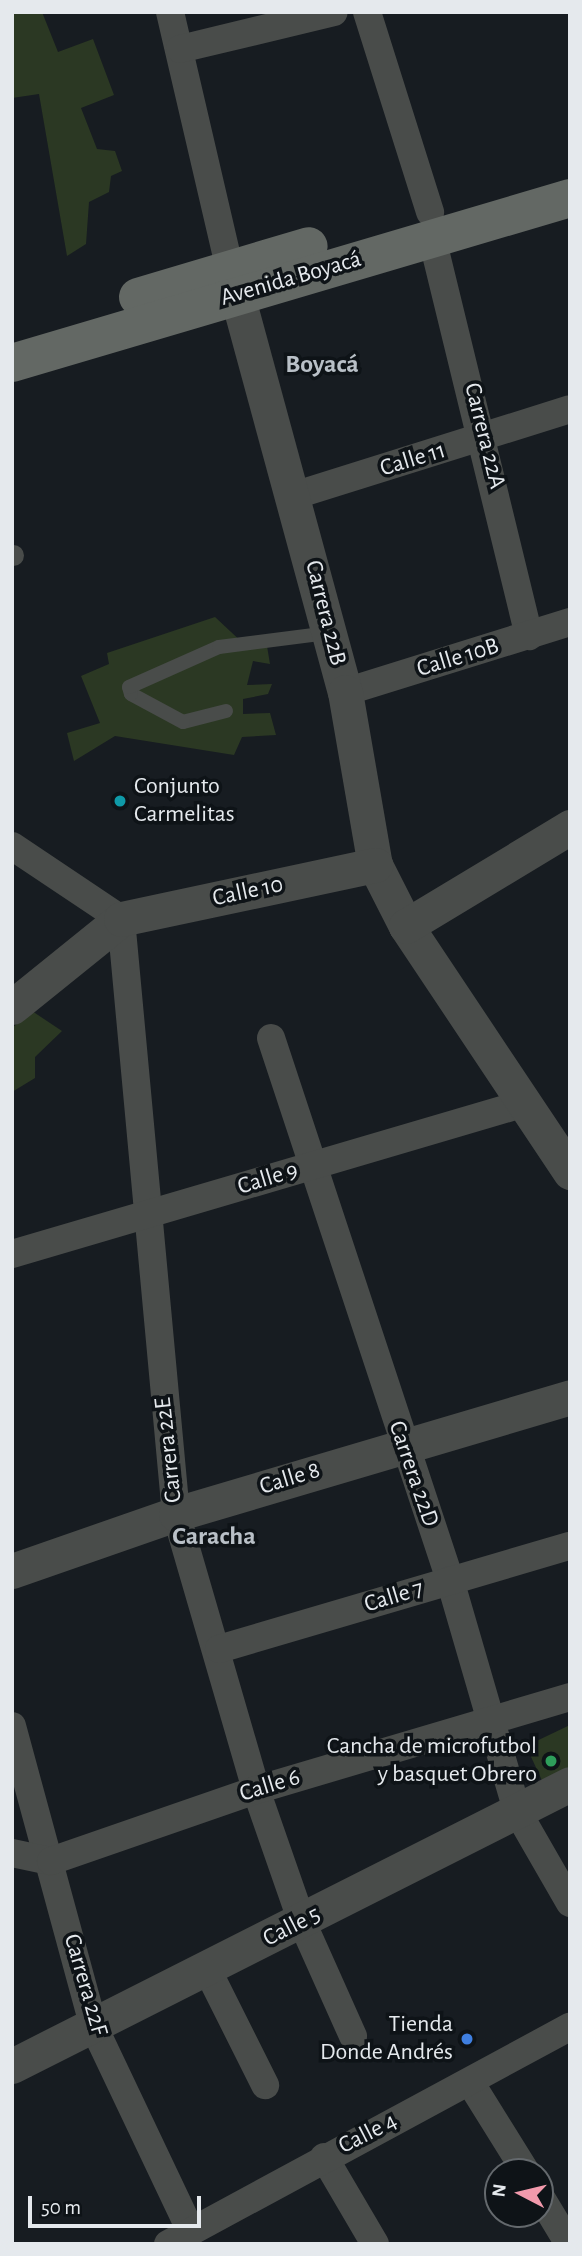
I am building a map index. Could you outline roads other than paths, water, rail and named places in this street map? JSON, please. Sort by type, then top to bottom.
[{"type":"main road","name":"Avenida Boyacá","points":[[431,225],[570,171]]},
{"type":"main road","name":"Avenida Boyacá","points":[[12,337],[233,282],[431,225],[570,198]]},
{"type":"main road","name":"Avenida Boyacá","points":[[12,363],[233,282]]},
{"type":"street","name":"Carrera 22B","points":[[170,12],[233,282],[296,495],[345,692],[375,865],[406,926],[522,1104],[570,1172]]},
{"type":"street","points":[[180,49],[334,12]]},
{"type":"street","name":"Carrera 22A","points":[[367,12],[431,225],[485,438],[529,636]]},
{"type":"street","name":"Calle 11","points":[[296,495],[485,438],[570,409]]},
{"type":"street","name":"Calle 10B","points":[[345,692],[570,622]]},
{"type":"street","points":[[406,926],[570,827]]},
{"type":"street","points":[[12,846],[121,919]]},
{"type":"street","name":"Calle 10","points":[[12,1007],[121,919],[375,865]]},
{"type":"street","name":"Carrera 22E","points":[[121,919],[146,1217],[176,1514],[219,1649],[256,1790],[302,1922],[353,2036]]},
{"type":"street","name":"Carrera 22D","points":[[271,1038],[450,1580],[517,1811],[570,1903]]},
{"type":"street","name":"Calle 9","points":[[12,1254],[146,1217],[522,1104]]},
{"type":"street","name":"Calle 8","points":[[12,1571],[176,1514],[403,1444],[570,1397]]},
{"type":"street","name":"Calle 7","points":[[219,1649],[570,1546]]},
{"type":"street","name":"Calle 6","points":[[51,1861],[256,1790],[570,1697]]},
{"type":"street","name":"Carrera 22F","points":[[12,1726],[51,1861],[93,2025],[179,2237]]},
{"type":"street","name":"Calle 5","points":[[12,2066],[302,1922],[570,1784]]},
{"type":"street","points":[[12,1853],[51,1861]]},
{"type":"street","points":[[207,1969],[265,2085]]},
{"type":"street","name":"Calle 4","points":[[179,2237],[570,2026]]},
{"type":"street","points":[[470,2082],[517,2158]]},
{"type":"street","points":[[324,2157],[375,2244]]},
{"type":"street","points":[[554,2219],[569,2244]]},
{"type":"lane","points":[[226,711],[183,722],[131,694],[130,687],[219,647],[329,633]]},
{"type":"place","name":"Conjunto Carmelitas","points":[[120,801]]},
{"type":"place","name":"Cancha de microfutbol y basquet Obrero","points":[[551,1761]]},
{"type":"place","name":"Tienda Donde Andrés","points":[[467,2039]]},
{"type":"district","name":"Boyacá","points":[[322,365]]},
{"type":"district","name":"Caracha","points":[[214,1537]]}]
